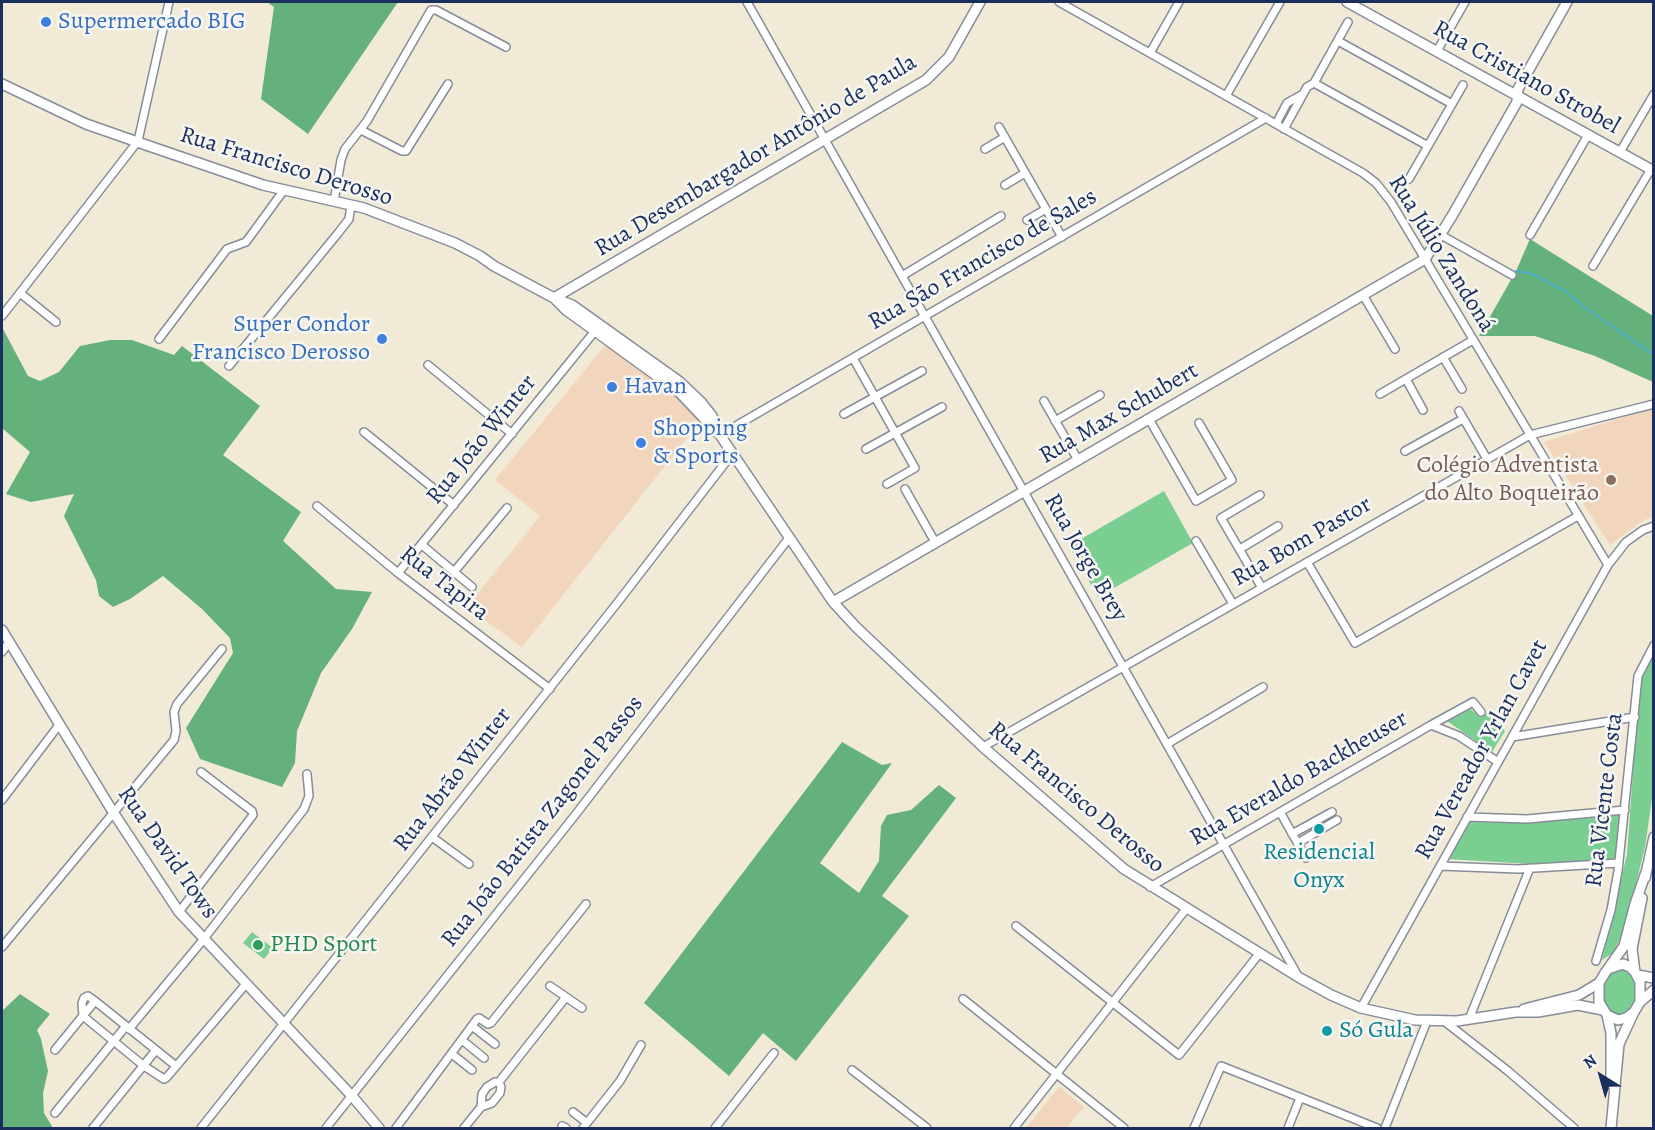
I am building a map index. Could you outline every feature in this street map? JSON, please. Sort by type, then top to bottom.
[{"type":"main road","name":"Rua Desembargador Antônio de Paula","points":[[554,298],[934,74],[949,57],[980,2]]},
{"type":"main road","name":"Rua Cristiano Strobel","points":[[1347,2],[1363,5],[1437,51],[1652,170]]},
{"type":"main road","points":[[1425,259],[1517,102],[1518,89],[1567,2]]},
{"type":"main road","name":"Rua Francisco Derosso","points":[[2,84],[86,124],[263,185],[364,208],[455,243],[554,298],[572,304],[690,391],[712,416],[720,435]]},
{"type":"main road","name":"Rua Max Schubert","points":[[833,602],[1425,259]]},
{"type":"main road","name":"Rua Francisco Derosso","points":[[554,298],[566,310],[680,392],[720,435],[833,602],[849,620],[983,747],[1113,860],[1150,887],[1300,978],[1361,1008],[1390,1016],[1426,1021],[1538,1012],[1578,1005],[1605,1013]]},
{"type":"main road","name":"Rua David Tows","points":[[2,630],[113,812],[179,912],[352,1096],[379,1128]]},
{"type":"main road","points":[[1640,1002],[1641,990],[1632,949],[1653,837]]},
{"type":"main road","points":[[1613,1098],[1610,1071],[1611,1033],[1599,1002],[1599,983],[1624,946],[1646,873]]},
{"type":"main road","points":[[1608,969],[1623,964],[1636,973],[1653,978]]},
{"type":"main road","name":"Rua Francisco Derosso","points":[[1516,1012],[1537,1004],[1579,995],[1599,983]]},
{"type":"main road","points":[[1611,1128],[1619,1044],[1640,1002],[1653,990]]},
{"type":"main road","points":[[1605,1013],[1618,1020],[1634,1012]]},
{"type":"street","points":[[2,316],[138,141],[169,2]]},
{"type":"street","name":"Rua Jorge Brey","points":[[747,2],[1300,978]]},
{"type":"street","name":"Rua Júlio Zandoná","points":[[1059,2],[1363,173],[1376,183],[1386,195],[1425,259],[1608,565]]},
{"type":"street","points":[[1074,10],[1079,2]]},
{"type":"street","points":[[1150,53],[1179,2]]},
{"type":"street","points":[[1226,96],[1280,2]]},
{"type":"street","points":[[1437,51],[1464,2]]},
{"type":"street","points":[[333,201],[345,149],[368,122],[431,10],[436,10],[506,47]]},
{"type":"street","points":[[1284,129],[1307,87],[1314,83],[1348,22]]},
{"type":"street","points":[[1338,40],[1452,104]]},
{"type":"street","points":[[1314,83],[1428,146]]},
{"type":"street","points":[[361,130],[406,151],[448,84]]},
{"type":"street","points":[[1408,179],[1463,85]]},
{"type":"street","points":[[1276,124],[1287,103],[1303,94]]},
{"type":"street","points":[[1620,152],[1653,94]]},
{"type":"street","name":"Rua São Francisco de Sales","points":[[720,435],[1266,118]]},
{"type":"street","points":[[999,127],[1062,237]]},
{"type":"street","points":[[1530,235],[1588,135]]},
{"type":"street","points":[[984,149],[1005,137]]},
{"type":"street","points":[[1593,266],[1652,170]]},
{"type":"street","points":[[1005,185],[1025,173]]},
{"type":"street","points":[[159,339],[227,249],[246,242],[284,190]]},
{"type":"street","points":[[229,366],[349,219],[351,205]]},
{"type":"street","points":[[1027,220],[1046,209]]},
{"type":"street","points":[[902,276],[1001,216]]},
{"type":"street","points":[[1441,235],[1512,275]]},
{"type":"street","points":[[20,293],[56,322]]},
{"type":"street","points":[[1363,295],[1395,349]]},
{"type":"street","name":"Rua João Winter","points":[[398,573],[595,331]]},
{"type":"street","points":[[1380,394],[1473,340]]},
{"type":"street","points":[[1443,357],[1462,389]]},
{"type":"street","points":[[854,358],[915,468],[887,484]]},
{"type":"street","points":[[428,365],[512,434]]},
{"type":"street","points":[[844,414],[922,371]]},
{"type":"street","points":[[1406,379],[1424,410]]},
{"type":"street","points":[[1055,421],[1100,395]]},
{"type":"street","points":[[1044,401],[1078,460]]},
{"type":"street","name":"Rua Bom Pastor","points":[[983,747],[1530,435],[1653,404]]},
{"type":"street","points":[[866,449],[942,407]]},
{"type":"street","points":[[1459,411],[1487,459]]},
{"type":"street","points":[[1149,419],[1196,501],[1232,480],[1199,423]]},
{"type":"street","points":[[1405,451],[1463,419]]},
{"type":"street","points":[[364,432],[454,506]]},
{"type":"street","name":"Rua Abrão Winter","points":[[201,1128],[550,689],[732,453]]},
{"type":"street","points":[[905,489],[935,543]]},
{"type":"street","points":[[1260,495],[1221,518],[1262,588]]},
{"type":"street","name":"Rua Tapira","points":[[317,506],[398,573],[550,689]]},
{"type":"street","points":[[454,572],[507,508]]},
{"type":"street","points":[[1307,562],[1355,643],[1578,516]]},
{"type":"street","points":[[1240,549],[1278,526]]},
{"type":"street","name":"Rua Vereador Yrlan Cavet","points":[[1361,1008],[1608,565],[1626,542],[1653,526]]},
{"type":"street","name":"Rua João Batista Zagonel Passos","points":[[326,1128],[583,805],[789,538]]},
{"type":"street","points":[[1196,541],[1233,604]]},
{"type":"street","points":[[422,545],[472,587]]},
{"type":"street","points":[[2,652],[9,642]]},
{"type":"street","name":"Rua Vicente Costa","points":[[1596,961],[1611,909],[1619,863],[1638,676],[1653,645]]},
{"type":"street","points":[[2,947],[174,740],[176,731],[174,712],[177,704],[222,649]]},
{"type":"street","points":[[1167,744],[1263,687]]},
{"type":"street","points":[[1431,725],[1473,702],[1481,712]]},
{"type":"street","points":[[1512,737],[1635,717]]},
{"type":"street","points":[[2,800],[59,725]]},
{"type":"street","name":"Rua Everaldo Backheuser","points":[[1150,887],[1431,725],[1459,736],[1498,762]]},
{"type":"street","points":[[179,912],[253,814],[201,772]]},
{"type":"street","points":[[55,1113],[113,1042],[203,940],[304,809],[309,796],[307,774]]},
{"type":"street","points":[[1467,817],[1534,819],[1625,810]]},
{"type":"street","points":[[1280,812],[1306,858]]},
{"type":"street","points":[[1292,834],[1332,812]]},
{"type":"street","points":[[1298,843],[1337,820]]},
{"type":"street","points":[[432,837],[469,864]]},
{"type":"street","points":[[1440,866],[1530,868],[1619,863]]},
{"type":"street","points":[[1469,1019],[1530,868]]},
{"type":"street","points":[[396,1128],[472,1026],[479,1018],[488,1024],[491,1023],[586,904]]},
{"type":"street","points":[[1014,1128],[1186,909]]},
{"type":"street","points":[[1016,926],[1179,1055],[1259,954]]},
{"type":"street","points":[[83,1016],[113,1042],[164,1079],[246,984]]},
{"type":"street","points":[[550,986],[582,1008]]},
{"type":"street","points":[[55,1050],[83,1016],[82,1003],[88,996],[176,1066]]},
{"type":"street","points":[[481,1107],[481,1099],[487,1087],[499,1082],[566,997]]},
{"type":"street","points":[[963,999],[1123,1128]]},
{"type":"street","points":[[1385,1128],[1426,1021]]},
{"type":"street","points":[[1444,1021],[1508,1071],[1574,1128]]},
{"type":"street","points":[[472,1026],[495,1044]]},
{"type":"street","points":[[462,1040],[484,1058]]},
{"type":"street","points":[[573,1112],[585,1126],[620,1081],[641,1045]]},
{"type":"street","points":[[93,1128],[156,1050]]},
{"type":"street","points":[[715,1128],[774,1053]]},
{"type":"street","points":[[452,1054],[472,1070]]},
{"type":"street","points":[[1194,1128],[1221,1066],[1377,1128]]},
{"type":"street","points":[[852,1070],[927,1128]]},
{"type":"street","points":[[465,1128],[481,1107],[492,1103],[500,1093],[499,1082]]},
{"type":"street","points":[[1288,1128],[1300,1098]]},
{"type":"shaded area","points":[[607,343],[681,398],[702,419],[522,647],[467,607],[540,516],[495,480]]},
{"type":"shaded area","name":"Colégio Adventista do Alto Boqueirão","points":[[1653,408],[1653,517],[1644,520],[1610,545],[1544,442]]},
{"type":"shaded area","points":[[1059,1087],[1084,1107],[1066,1128],[1026,1128]]},
{"type":"green space","points":[[267,2],[398,2],[308,134],[261,99],[274,7]]},
{"type":"green space","points":[[1530,239],[1653,316],[1653,382],[1595,356],[1535,336],[1479,336],[1516,271]]},
{"type":"green space","points":[[2,327],[28,376],[40,381],[59,372],[80,346],[110,340],[132,340],[174,355],[182,346],[260,406],[223,455],[301,512],[283,541],[336,589],[372,592],[352,629],[321,673],[297,731],[295,763],[282,787],[200,759],[186,728],[233,653],[230,638],[202,609],[163,576],[130,599],[113,607],[99,596],[96,580],[64,516],[74,494],[31,502],[6,494],[30,452],[2,428]]},
{"type":"green space","points":[[1164,491],[1193,543],[1098,597],[1069,546]]},
{"type":"green space","points":[[1653,655],[1654,785],[1645,847],[1624,932],[1613,953],[1602,960],[1627,854],[1639,691]]},
{"type":"green space","points":[[1471,709],[1480,717],[1490,711],[1505,731],[1492,752],[1447,721]]},
{"type":"green space","points":[[842,742],[882,765],[892,763],[820,863],[859,893],[879,861],[881,826],[887,815],[911,810],[939,785],[956,798],[882,896],[909,916],[796,1061],[763,1033],[729,1076],[644,1003]]},
{"type":"green space","points":[[1620,814],[1616,860],[1529,864],[1447,859],[1468,822],[1527,823]]},
{"type":"green space","name":"PHD Sport","points":[[252,932],[273,948],[264,959],[243,943]]},
{"type":"green space","points":[[1620,968],[1630,972],[1636,984],[1637,998],[1634,1007],[1622,1015],[1615,1014],[1606,1006],[1602,986],[1608,974]]},
{"type":"green space","points":[[20,994],[50,1014],[37,1030],[48,1071],[43,1093],[44,1113],[53,1128],[2,1128],[2,1011]]},
{"type":"waterway","points":[[1516,271],[1530,273],[1565,291],[1654,355]]},
{"type":"place","name":"Supermercado BIG","points":[[46,22]]},
{"type":"place","name":"Super Condor Francisco Derosso","points":[[382,339]]},
{"type":"place","name":"Havan","points":[[612,387]]},
{"type":"place","name":"Shopping & Sports","points":[[641,443]]},
{"type":"place","name":"Colégio Adventista do Alto Boqueirão","points":[[1611,480]]},
{"type":"place","name":"Residencial Onyx","points":[[1319,829]]},
{"type":"place","name":"PHD Sport","points":[[258,945]]},
{"type":"place","name":"Só Gula","points":[[1327,1031]]}]
